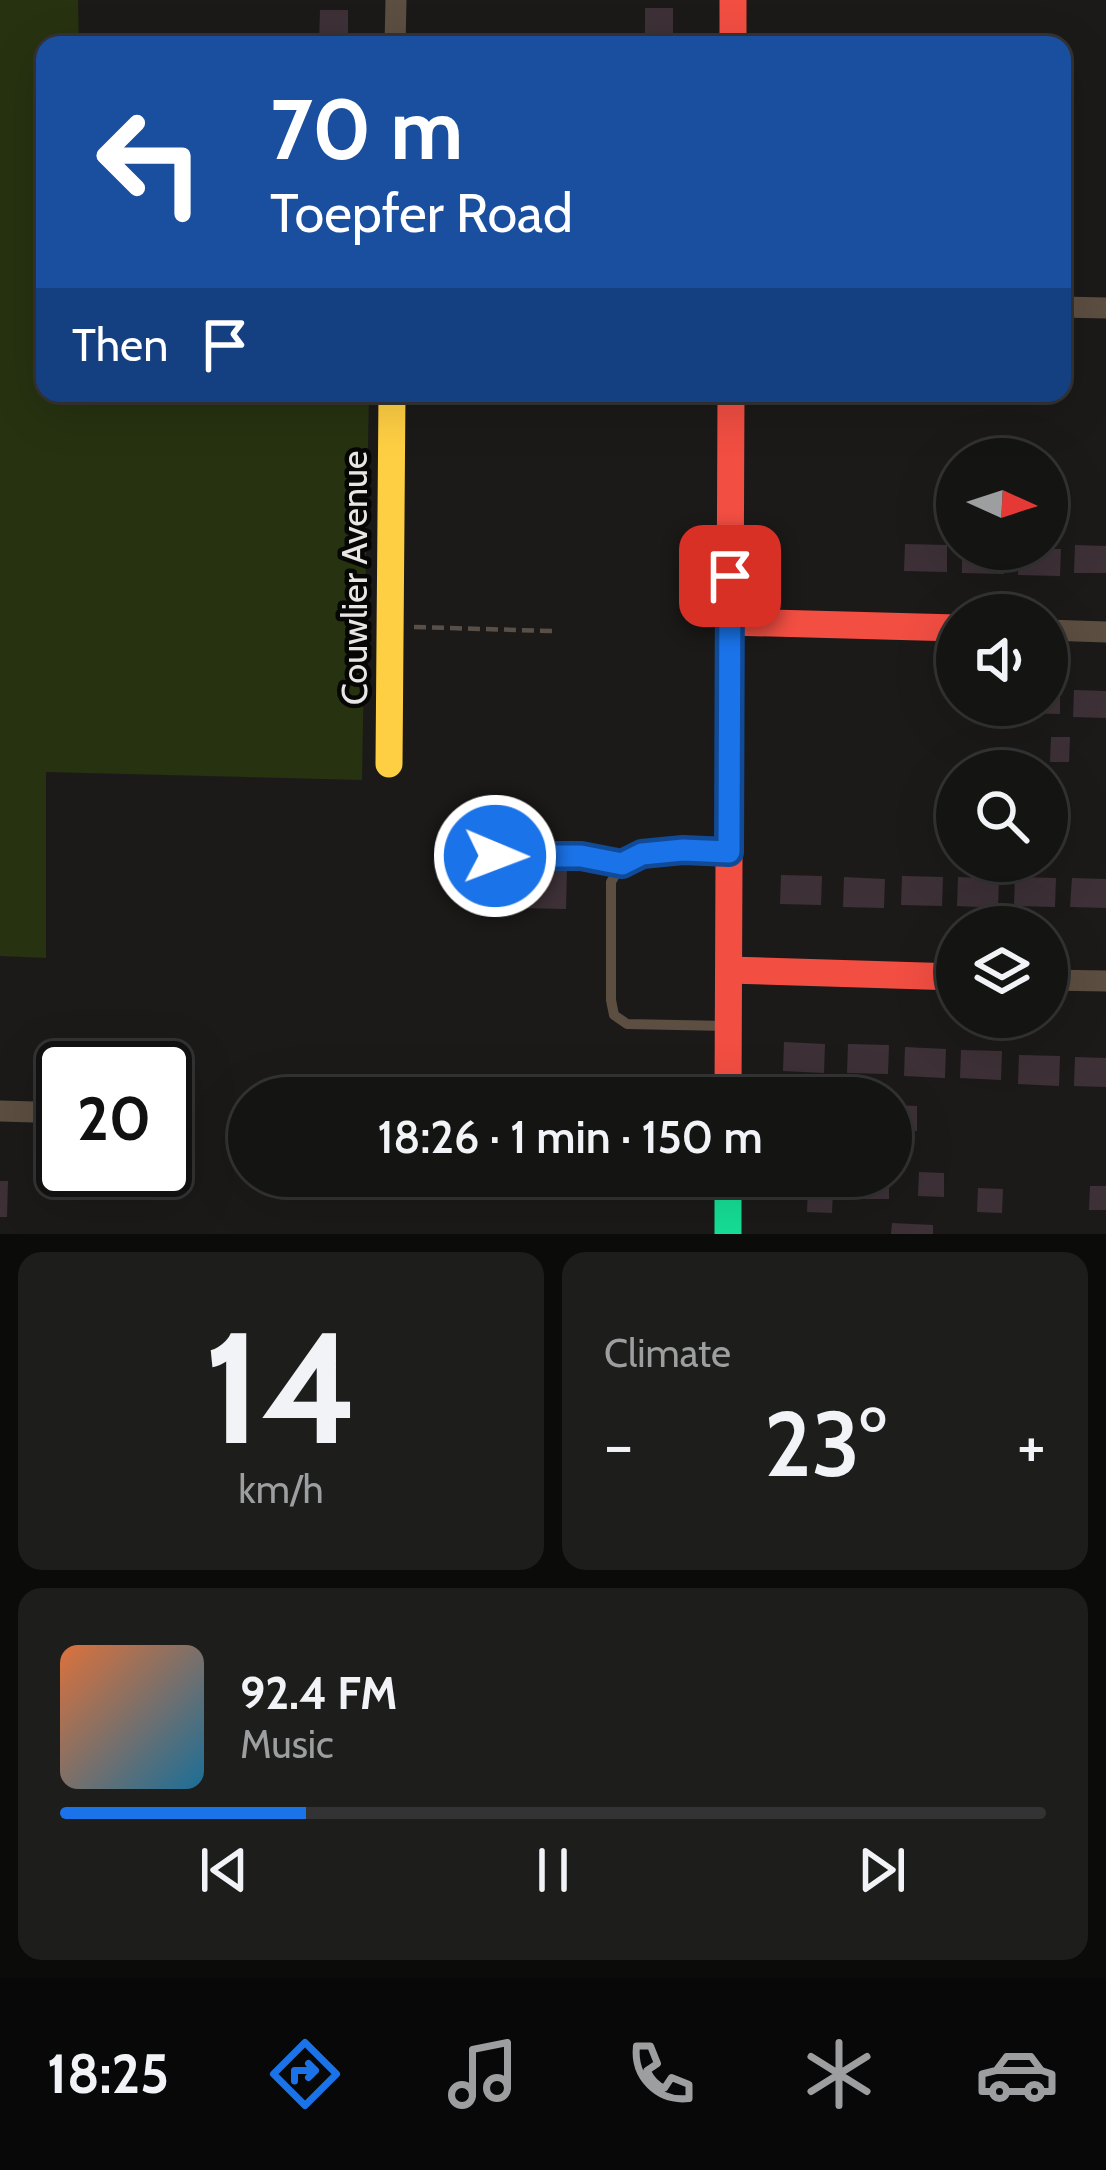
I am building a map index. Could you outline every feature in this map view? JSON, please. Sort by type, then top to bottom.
[{"type":"street","points":[[395,36],[396,0]]},
{"type":"street","points":[[733,0],[733,36]]},
{"type":"street","points":[[1071,307],[1106,308]]},
{"type":"street","name":"Couwlier Avenue","points":[[389,764],[392,402]]},
{"type":"street","points":[[728,1077],[731,402]]},
{"type":"street","points":[[730,622],[936,627]]},
{"type":"street","points":[[1068,631],[1106,632]]},
{"type":"street","points":[[729,970],[936,976]]},
{"type":"street","points":[[1068,980],[1106,981]]},
{"type":"street","points":[[0,1111],[34,1112]]},
{"type":"street","points":[[728,1197],[728,1234]]},
{"type":"lane","points":[[728,1026],[627,1024],[614,1015],[611,882],[622,864],[642,854],[729,852]]},
{"type":"lane","points":[[450,884],[452,855],[581,856],[622,864]]},
{"type":"path","points":[[406,627],[552,631]]},
{"type":"green space","points":[[0,0],[78,0],[79,36],[36,36],[36,402],[369,402],[362,780],[46,772],[46,958],[0,956]]},
{"type":"building","points":[[645,8],[673,8],[673,36],[645,36]]},
{"type":"building","points":[[320,10],[348,10],[348,36],[319,36]]},
{"type":"building","points":[[905,544],[936,545],[936,570],[947,572],[904,571]]},
{"type":"building","points":[[1075,545],[1106,546],[1106,573],[1074,573]]},
{"type":"building","points":[[962,570],[1004,570],[1004,574]]},
{"type":"building","points":[[1018,570],[1060,570],[1060,576],[1018,575]]},
{"type":"building","points":[[1074,690],[1106,691],[1106,718],[1073,717]]},
{"type":"building","points":[[1051,737],[1070,737],[1069,762],[1068,750],[1050,750]]},
{"type":"building","points":[[476,865],[567,868],[566,909],[475,907]]},
{"type":"building","points":[[781,875],[822,876],[821,905],[780,904]]},
{"type":"building","points":[[902,876],[936,877],[936,882],[943,882],[942,906],[901,905]]},
{"type":"building","points":[[844,877],[885,879],[884,908],[843,907]]},
{"type":"building","points":[[1072,878],[1106,879],[1106,908],[1070,907]]},
{"type":"building","points":[[958,882],[999,882],[998,906],[957,906]]},
{"type":"building","points":[[1015,882],[1056,882],[1055,906],[1014,906]]},
{"type":"building","points":[[784,1042],[825,1044],[824,1073],[783,1071]]},
{"type":"building","points":[[848,1044],[889,1045],[888,1074],[847,1073]]},
{"type":"building","points":[[905,1047],[946,1049],[945,1078],[904,1076]]},
{"type":"building","points":[[961,1050],[1002,1051],[1001,1080],[960,1078]]},
{"type":"building","points":[[1019,1055],[1060,1056],[1059,1086],[1018,1084]]},
{"type":"building","points":[[1075,1057],[1106,1058],[1106,1087],[1074,1086]]},
{"type":"building","points":[[912,1106],[917,1106],[917,1131],[912,1131]]},
{"type":"building","points":[[919,1172],[944,1173],[944,1197],[918,1196]]},
{"type":"building","points":[[0,1181],[8,1181],[7,1217],[0,1217]]},
{"type":"building","points":[[1090,1186],[1106,1186],[1106,1210],[1089,1210]]},
{"type":"building","points":[[978,1188],[1003,1189],[1002,1213],[977,1212]]},
{"type":"building","points":[[808,1197],[833,1197],[832,1213],[807,1212]]},
{"type":"building","points":[[892,1223],[933,1225],[933,1234],[891,1234]]},
{"type":"traffic: fast","points":[[728,1197],[728,1234]]},
{"type":"traffic: slow","points":[[389,764],[392,402]]},
{"type":"traffic: jam","points":[[733,0],[733,36]]},
{"type":"traffic: jam","points":[[728,1077],[731,402]]},
{"type":"traffic: jam","points":[[730,622],[936,627]]},
{"type":"traffic: jam","points":[[729,970],[936,976]]},
{"type":"route","points":[[495,856],[581,856],[622,864],[642,854],[729,852],[730,576]]}]
